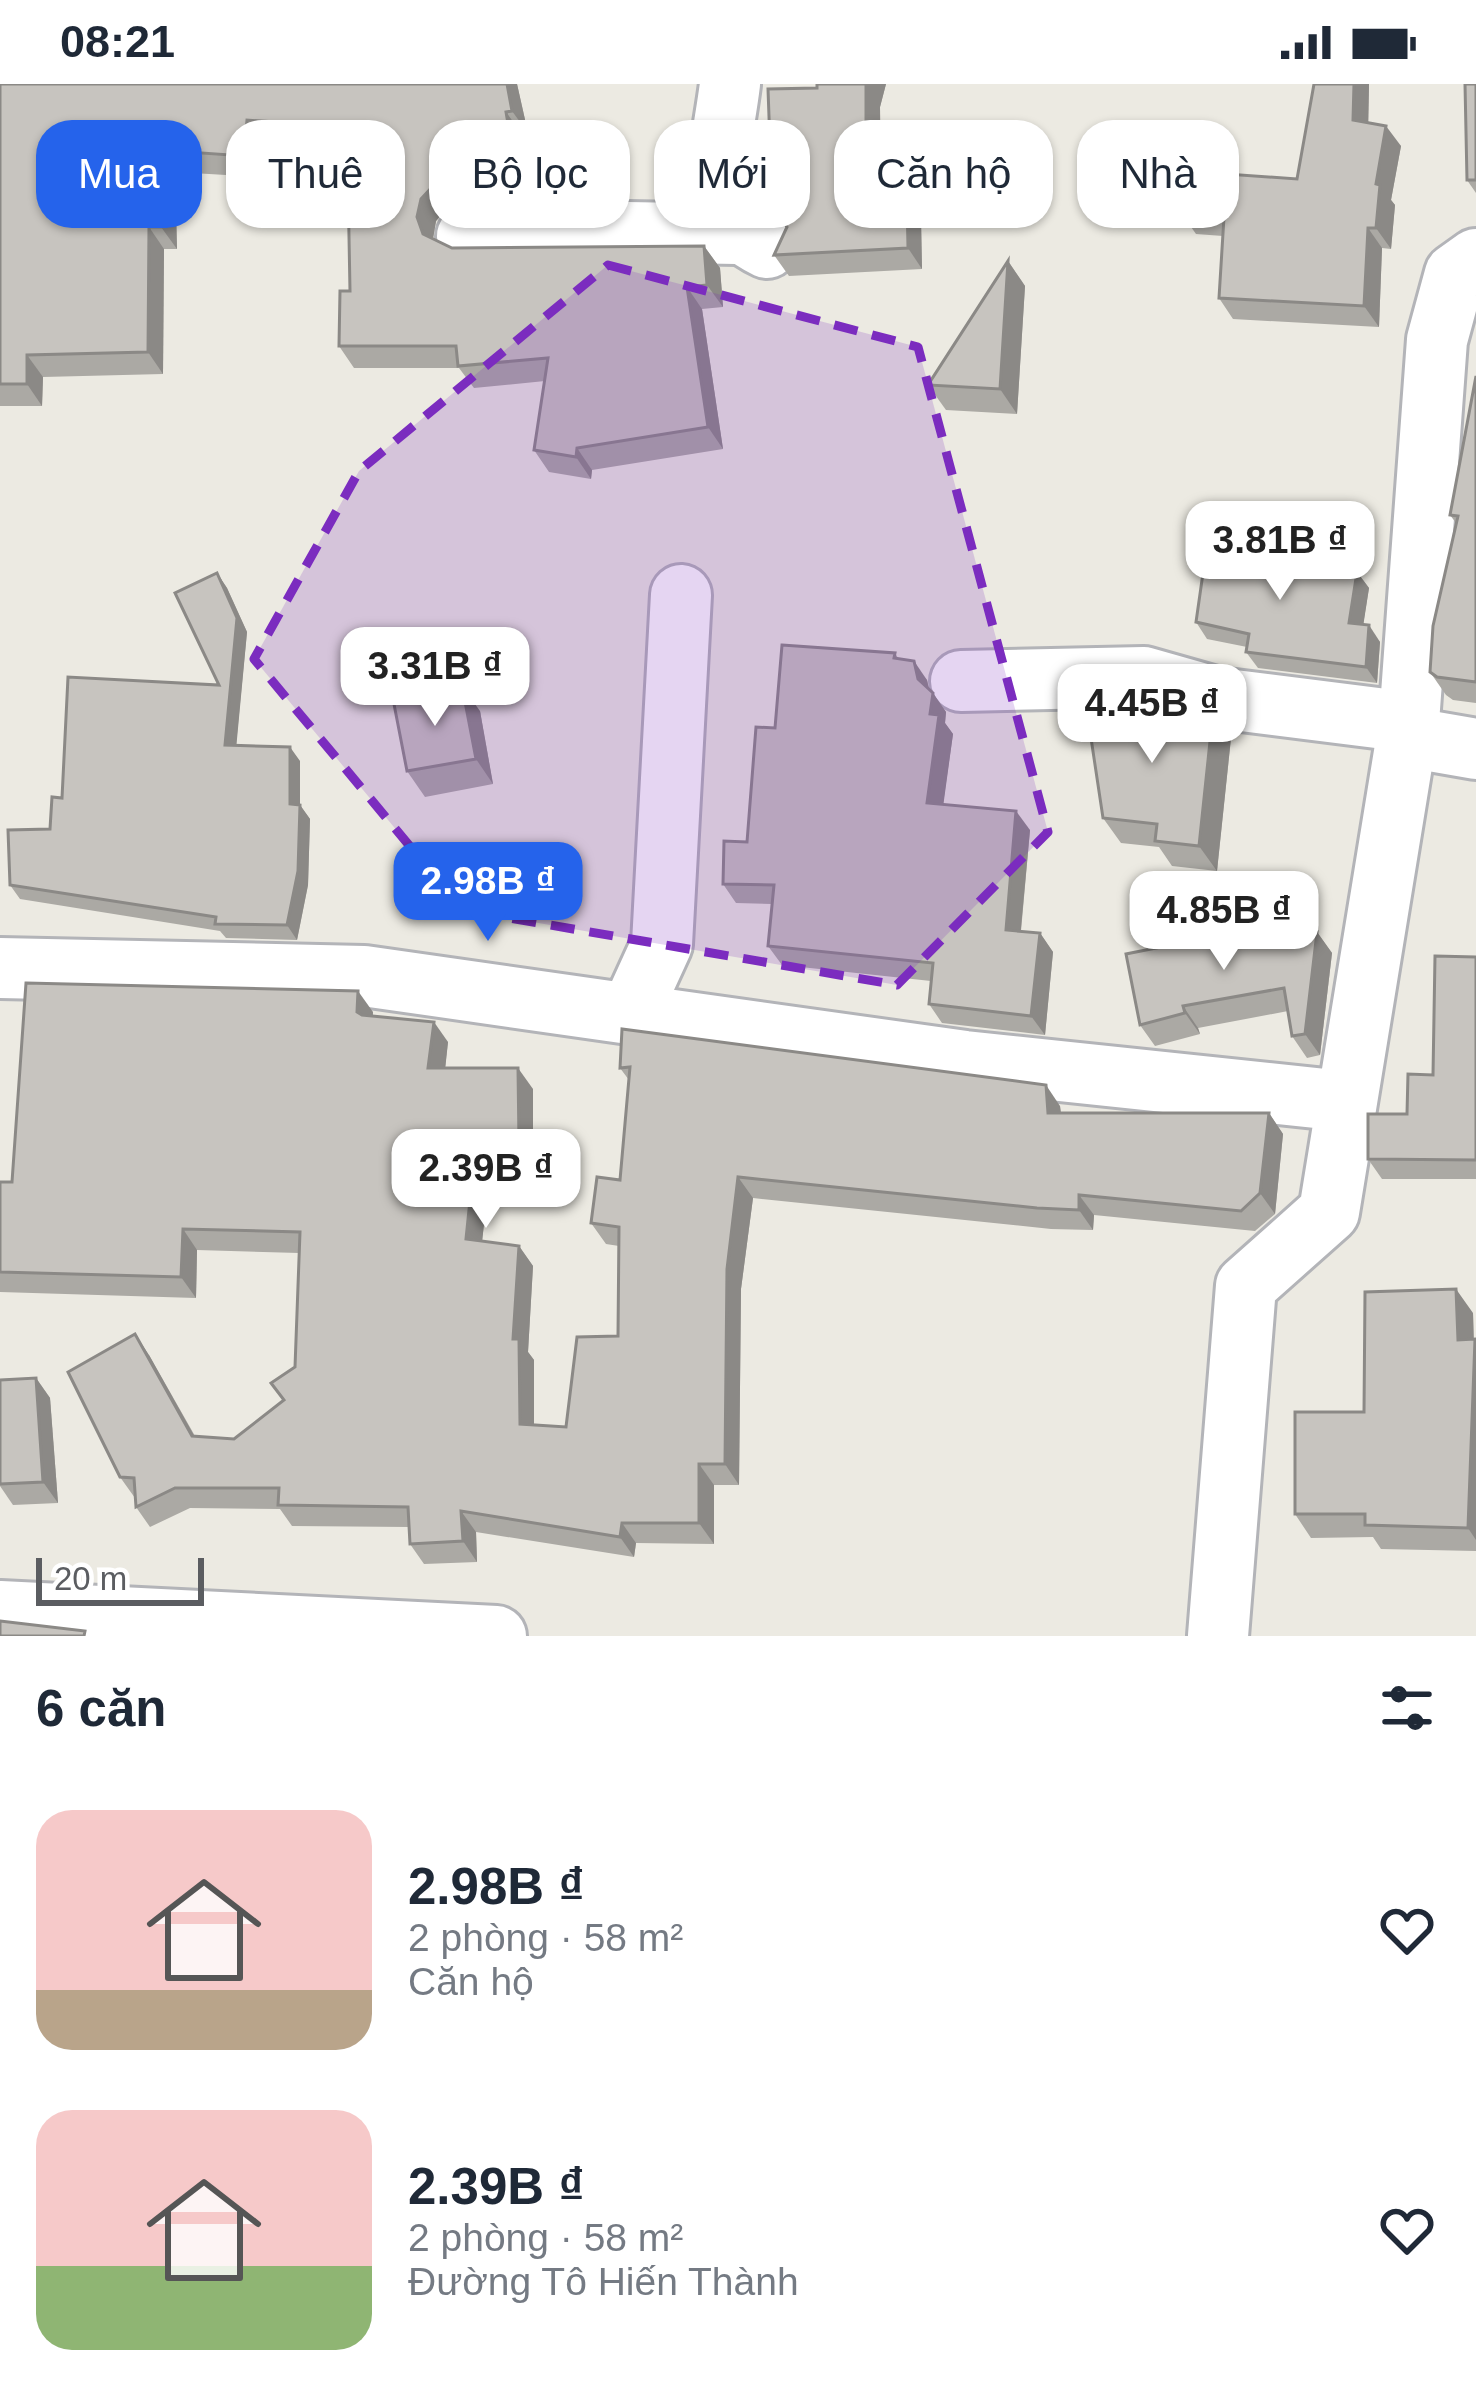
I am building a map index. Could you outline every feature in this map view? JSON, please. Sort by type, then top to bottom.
[{"type":"street","points":[[467,236],[572,231],[755,242],[720,209],[730,84]]},
{"type":"street","points":[[1218,1636],[1246,1286],[1330,1211],[1343,1101],[1408,729],[1437,340],[1455,274],[1476,259]]},
{"type":"street","points":[[630,1014],[662,944],[681,595]]},
{"type":"street","points":[[961,681],[1144,677],[1218,698],[1408,729],[1476,749]]},
{"type":"street","points":[[0,968],[364,976],[965,1061],[1343,1101]]},
{"type":"street","points":[[0,1611],[496,1636]]},
{"type":"highlighted area","points":[[608,265],[918,347],[1048,832],[897,985],[463,910],[254,659],[359,471]]},
{"type":"building","points":[[0,84],[507,84],[512,111],[506,112],[507,120],[429,120],[429,190],[421,199],[417,217],[423,234],[452,248],[704,246],[707,285],[687,287],[708,427],[577,448],[576,457],[534,450],[548,358],[458,366],[456,346],[339,346],[340,291],[350,291],[349,228],[405,228],[405,120],[226,120],[226,155],[202,153],[202,120],[36,120],[36,228],[149,228],[148,352],[27,355],[27,384],[0,384]]},
{"type":"building","points":[[817,84],[866,84],[866,120],[834,120],[834,228],[908,228],[908,248],[774,255],[787,228],[810,228],[810,120],[769,120],[768,89],[817,88]]},
{"type":"building","points":[[1314,84],[1354,84],[1353,120],[1386,126],[1376,184],[1380,185],[1376,228],[1368,228],[1364,306],[1219,298],[1223,228],[1239,228],[1239,175],[1297,179]]},
{"type":"building","points":[[1465,84],[1476,84],[1476,180],[1467,180]]},
{"type":"building","points":[[1008,261],[1000,389],[928,385]]},
{"type":"building","points":[[1476,376],[1476,682],[1430,672],[1433,626],[1458,516],[1450,515]]},
{"type":"building","points":[[1209,531],[1262,538],[1259,558],[1357,572],[1349,623],[1369,625],[1366,667],[1246,652],[1249,634],[1196,622]]},
{"type":"building","points":[[217,573],[237,618],[225,745],[290,747],[290,804],[300,805],[298,871],[287,925],[215,924],[216,917],[10,885],[8,830],[50,829],[52,797],[62,798],[68,677],[219,685],[175,593]]},
{"type":"building","points":[[782,645],[895,653],[894,658],[914,661],[918,679],[933,693],[930,714],[939,715],[927,803],[1016,811],[1006,930],[1040,933],[1031,1016],[929,1004],[933,963],[768,946],[774,885],[723,884],[724,841],[747,842],[756,727],[775,728]]},
{"type":"building","points":[[462,686],[476,759],[407,771],[393,699]]},
{"type":"building","points":[[1085,698],[1213,713],[1199,846],[1155,841],[1157,824],[1103,818]]},
{"type":"building","points":[[1261,927],[1263,940],[1317,932],[1305,1034],[1292,1036],[1284,988],[1183,1006],[1185,1013],[1140,1025],[1126,954]]},
{"type":"building","points":[[1435,956],[1476,957],[1476,1160],[1368,1159],[1368,1114],[1407,1114],[1408,1074],[1433,1075]]},
{"type":"building","points":[[26,983],[358,991],[357,1012],[362,1015],[434,1022],[428,1068],[518,1068],[519,1142],[476,1142],[466,1239],[519,1246],[513,1339],[519,1339],[520,1424],[566,1427],[577,1337],[618,1336],[619,1227],[591,1223],[597,1177],[620,1180],[630,1067],[620,1068],[622,1029],[1046,1085],[1048,1113],[1269,1113],[1260,1193],[1241,1211],[1079,1195],[1079,1210],[738,1177],[727,1269],[725,1464],[699,1464],[699,1523],[622,1523],[620,1537],[461,1511],[463,1541],[410,1544],[408,1507],[278,1505],[279,1488],[175,1488],[136,1507],[134,1478],[120,1477],[68,1372],[135,1334],[192,1436],[234,1439],[284,1400],[271,1383],[295,1367],[300,1232],[183,1229],[181,1277],[0,1272],[0,1182],[12,1182]]},
{"type":"building","points":[[1456,1289],[1458,1340],[1475,1339],[1468,1528],[1365,1525],[1365,1514],[1295,1514],[1295,1412],[1364,1412],[1365,1292]]},
{"type":"building","points":[[36,1378],[43,1482],[0,1484],[0,1380]]},
{"type":"building","points":[[0,1621],[85,1631],[84,1636],[0,1636]]}]
